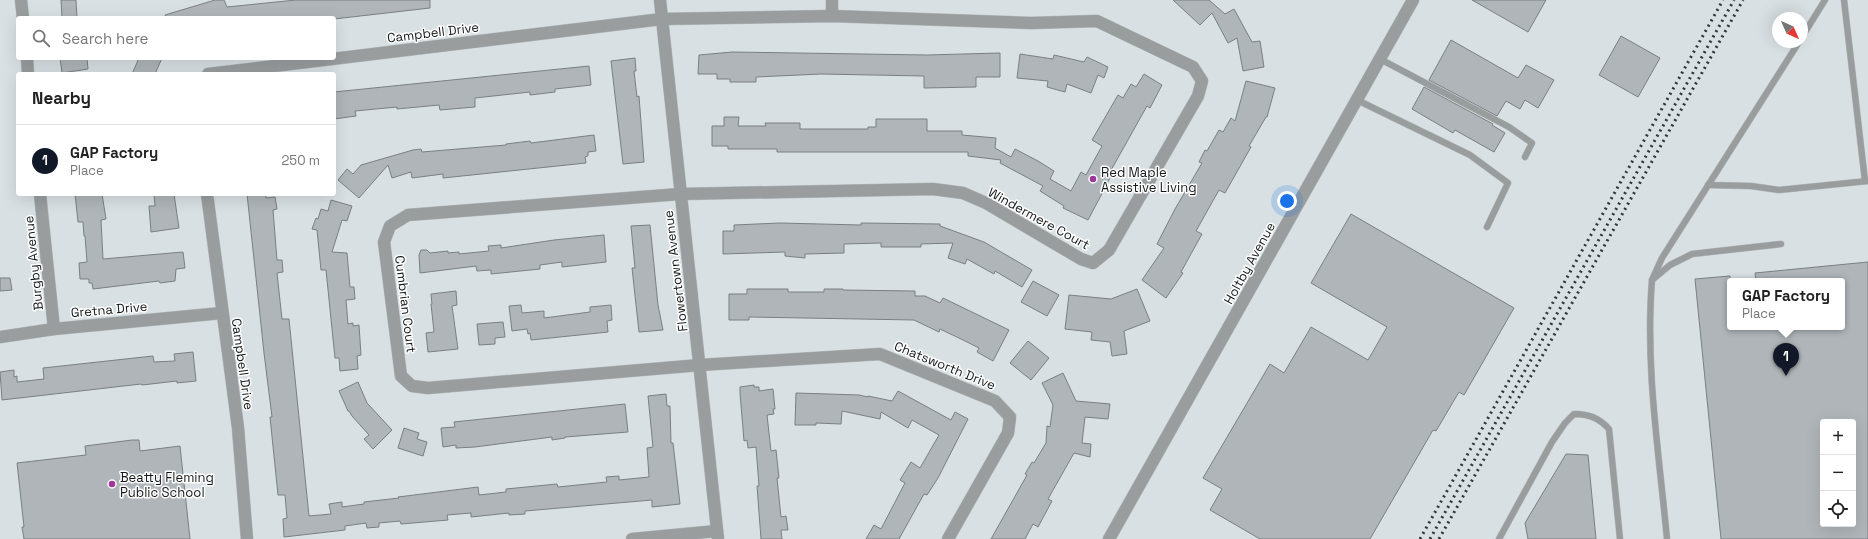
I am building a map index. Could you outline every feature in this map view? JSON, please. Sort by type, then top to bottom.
[{"type":"street","points":[[21,0],[22,16]]},
{"type":"street","name":"Flowertown Avenue","points":[[660,0],[718,535]]},
{"type":"street","points":[[832,0],[832,16]]},
{"type":"street","name":"Holtby Avenue","points":[[1109,539],[1413,0]]},
{"type":"street","name":"Windermere Court","points":[[662,19],[832,16],[1031,23],[1097,21],[1193,66],[1202,82],[1198,96],[1108,250],[1093,263],[1081,259],[986,203],[962,193],[933,189],[680,194]]},
{"type":"street","name":"Campbell Drive","points":[[336,58],[662,19]]},
{"type":"street","points":[[26,60],[28,72]]},
{"type":"street","name":"Campbell Drive","points":[[225,72],[324,60]]},
{"type":"street","name":"Cumbrian Court","points":[[680,194],[408,215],[390,226],[384,242],[401,376],[412,386],[428,388],[700,364]]},
{"type":"street","name":"Burgby Avenue","points":[[40,196],[54,329]]},
{"type":"street","name":"Campbell Drive","points":[[207,196],[238,428],[247,539]]},
{"type":"street","name":"Gretna Drive","points":[[0,337],[54,329],[222,313]]},
{"type":"street","name":"Chatsworth Drive","points":[[700,364],[880,354],[996,401],[1010,417],[1008,433],[948,539]]},
{"type":"street","points":[[632,539],[718,535]]},
{"type":"lane","points":[[1808,27],[1825,0]]},
{"type":"lane","points":[[1708,185],[1751,186],[1779,190],[1866,181],[1844,0]]},
{"type":"lane","points":[[1667,539],[1650,360],[1650,311],[1652,280],[1662,258],[1795,48]]},
{"type":"lane","points":[[1380,59],[1515,131],[1532,143],[1524,157]]},
{"type":"lane","points":[[1357,100],[1470,155],[1508,184],[1487,227]]},
{"type":"lane","points":[[1652,280],[1670,265],[1692,254],[1781,244]]},
{"type":"lane","points":[[1499,539],[1556,436],[1565,423],[1574,414],[1583,414],[1601,420],[1609,429],[1620,539]]},
{"type":"building","points":[[61,0],[76,0],[77,16],[62,16]]},
{"type":"building","points":[[215,0],[224,0],[227,7],[296,0],[430,0],[430,8],[336,19],[336,16],[165,15]]},
{"type":"building","points":[[1173,0],[1209,0],[1225,14],[1234,9],[1252,42],[1260,41],[1264,67],[1243,71],[1237,38],[1228,43],[1212,13],[1200,25]]},
{"type":"building","points":[[1472,0],[1546,0],[1528,32]]},
{"type":"building","points":[[1621,36],[1660,58],[1638,97],[1599,75]]},
{"type":"building","points":[[1451,40],[1518,78],[1526,65],[1554,80],[1538,108],[1525,100],[1520,109],[1506,101],[1497,116],[1429,80]]},
{"type":"building","points":[[732,52],[927,55],[1000,53],[1000,77],[976,77],[976,87],[924,88],[924,76],[821,74],[756,77],[756,82],[730,82],[730,79],[717,79],[717,74],[698,74],[699,55]]},
{"type":"building","points":[[1020,54],[1053,59],[1054,55],[1084,62],[1087,57],[1108,67],[1104,78],[1098,75],[1091,93],[1067,84],[1065,92],[1047,87],[1048,81],[1017,78]]},
{"type":"building","points":[[635,58],[636,71],[634,71],[637,97],[639,96],[644,162],[623,164],[611,61]]},
{"type":"building","points":[[60,60],[87,60],[88,69],[62,72]]},
{"type":"building","points":[[138,60],[161,60],[156,72],[133,72]]},
{"type":"building","points":[[589,66],[591,85],[555,89],[555,92],[530,95],[530,92],[475,98],[475,107],[440,110],[439,105],[397,109],[397,107],[355,111],[356,116],[336,119],[336,92]]},
{"type":"building","points":[[1144,74],[1162,85],[1150,108],[1147,106],[1110,172],[1112,173],[1088,220],[1063,208],[1064,206],[1040,191],[1043,186],[1000,163],[1001,160],[968,156],[968,152],[777,152],[777,149],[728,149],[728,146],[712,146],[712,126],[724,126],[724,117],[739,117],[738,126],[766,126],[765,123],[800,123],[800,129],[868,129],[868,127],[876,127],[876,119],[927,119],[927,131],[962,131],[962,135],[996,138],[995,148],[1011,157],[1015,149],[1038,161],[1054,171],[1050,179],[1071,191],[1081,172],[1086,175],[1102,146],[1092,140],[1118,95],[1123,98],[1131,84],[1136,87]]},
{"type":"building","points":[[1246,81],[1275,88],[1267,117],[1249,146],[1251,147],[1225,193],[1219,190],[1196,231],[1202,234],[1181,272],[1183,273],[1166,298],[1142,280],[1164,248],[1157,244],[1175,209],[1202,163],[1199,162],[1205,150],[1207,151],[1219,130],[1223,132],[1231,118],[1235,121]]},
{"type":"building","points":[[1424,87],[1493,124],[1492,125],[1505,133],[1494,152],[1455,130],[1453,133],[1412,109]]},
{"type":"building","points":[[594,135],[596,151],[588,152],[588,156],[585,157],[586,163],[443,178],[443,174],[412,178],[411,172],[392,178],[388,165],[359,198],[338,180],[347,169],[353,174],[361,165],[413,150],[421,149],[422,152],[506,145],[530,141],[531,143]]},
{"type":"building","points":[[75,196],[102,196],[106,219],[101,220],[103,259],[183,252],[185,268],[176,269],[175,281],[160,283],[159,281],[93,289],[92,283],[89,283],[89,279],[80,279],[79,263],[87,262],[83,222],[78,222]]},
{"type":"building","points":[[154,196],[174,196],[179,228],[151,232],[149,206],[155,206]]},
{"type":"building","points":[[247,196],[266,196],[266,198],[275,197],[277,209],[273,210],[277,260],[282,260],[283,272],[277,273],[282,319],[289,319],[309,516],[331,514],[329,504],[342,502],[342,507],[364,504],[364,502],[399,498],[398,497],[478,487],[479,495],[506,492],[506,489],[557,484],[558,487],[607,482],[606,477],[619,476],[619,480],[649,477],[647,448],[653,447],[648,396],[666,394],[667,406],[670,406],[671,443],[673,443],[680,504],[652,507],[652,500],[525,511],[525,514],[509,515],[509,513],[471,517],[471,513],[447,515],[448,520],[401,524],[400,521],[379,523],[379,527],[367,528],[366,523],[345,526],[345,530],[284,537],[283,519],[287,518],[285,495],[278,495],[270,417],[272,417]]},
{"type":"building","points":[[331,200],[352,206],[347,221],[342,220],[332,252],[347,253],[350,287],[354,287],[355,299],[346,300],[348,324],[353,323],[353,326],[359,325],[361,355],[357,356],[358,369],[340,371],[339,358],[335,358],[326,270],[321,270],[317,230],[312,229],[316,218],[318,219],[321,209],[328,211]]},
{"type":"building","points":[[1351,214],[1514,308],[1464,395],[1459,392],[1436,431],[1433,430],[1370,539],[1260,539],[1210,510],[1222,489],[1203,478],[1270,364],[1284,373],[1311,327],[1368,360],[1387,327],[1311,283]]},
{"type":"building","points":[[780,223],[861,225],[861,223],[940,224],[940,226],[984,242],[1032,270],[1022,287],[995,271],[994,274],[967,259],[965,264],[948,258],[953,243],[921,244],[921,247],[881,247],[881,243],[844,244],[844,253],[805,254],[805,258],[785,256],[785,252],[723,254],[723,231],[734,231],[734,225]]},
{"type":"building","points":[[650,225],[658,305],[663,330],[639,332],[632,268],[635,268],[631,226]]},
{"type":"building","points":[[604,235],[606,262],[562,267],[562,262],[540,265],[540,269],[491,274],[491,270],[477,271],[476,266],[420,273],[419,255],[421,250],[427,250],[430,253],[448,251],[448,253],[459,252],[459,254],[489,251],[488,246],[501,245],[501,248],[554,240]]},
{"type":"building","points":[[1868,262],[1868,539],[1721,539],[1695,279],[1730,276],[1730,278],[1727,278],[1727,330],[1845,330],[1845,278],[1756,278],[1755,273]]},
{"type":"building","points":[[0,278],[10,278],[12,290],[0,291]]},
{"type":"building","points":[[1033,281],[1059,295],[1047,316],[1021,302]]},
{"type":"building","points":[[747,289],[788,289],[788,292],[824,292],[824,289],[915,291],[915,296],[925,296],[940,303],[943,298],[1009,330],[993,361],[977,352],[979,348],[940,329],[939,332],[914,320],[749,317],[749,320],[729,320],[729,294],[747,294]]},
{"type":"building","points":[[1137,289],[1150,321],[1124,331],[1127,354],[1112,356],[1110,342],[1091,340],[1092,332],[1065,329],[1069,295],[1111,299]]},
{"type":"building","points":[[456,291],[457,305],[452,306],[458,349],[428,352],[426,333],[434,332],[431,294]]},
{"type":"building","points":[[521,305],[522,313],[544,311],[544,318],[590,312],[590,307],[611,305],[612,320],[607,321],[608,332],[531,340],[530,333],[528,334],[527,329],[512,331],[509,306]]},
{"type":"building","points":[[503,322],[505,337],[495,338],[495,344],[479,345],[477,324]]},
{"type":"building","points":[[1028,341],[1049,358],[1031,380],[1010,363]]},
{"type":"building","points":[[193,352],[196,381],[141,384],[2,400],[0,372],[14,370],[14,377],[17,376],[17,382],[44,379],[43,368],[153,356],[154,362],[175,361],[174,354]]},
{"type":"building","points":[[1063,373],[1076,401],[1110,404],[1108,419],[1085,417],[1082,443],[1091,444],[1090,457],[1074,453],[1048,499],[1052,501],[1038,527],[1033,524],[1025,539],[991,539],[1027,475],[1025,474],[1032,462],[1034,463],[1046,443],[1047,426],[1050,427],[1053,405],[1042,383]]},
{"type":"building","points":[[358,382],[367,403],[392,430],[373,449],[364,439],[369,435],[348,411],[339,391]]},
{"type":"building","points":[[754,385],[754,387],[759,387],[759,391],[773,389],[774,414],[767,415],[771,451],[776,450],[781,517],[786,516],[788,530],[781,530],[782,539],[761,539],[756,447],[748,448],[747,440],[744,441],[740,393],[740,387]]},
{"type":"building","points":[[898,391],[951,420],[955,412],[968,419],[938,478],[927,495],[924,494],[899,539],[866,539],[874,525],[881,529],[905,483],[900,480],[911,462],[920,468],[939,435],[912,420],[908,428],[881,412],[880,419],[842,411],[841,424],[816,423],[816,425],[795,425],[796,393],[859,395],[892,401]]},
{"type":"building","points":[[625,404],[628,432],[565,437],[552,440],[552,437],[475,447],[456,448],[456,445],[443,447],[441,428],[455,427],[454,422]]},
{"type":"building","points":[[404,428],[419,433],[417,439],[427,442],[423,456],[398,448]]},
{"type":"building","points":[[139,440],[140,451],[180,446],[190,539],[24,539],[17,463],[86,455],[85,446]]},
{"type":"building","points":[[1566,454],[1588,455],[1596,539],[1528,539],[1525,523]]},
{"type":"railway","points":[[1420,539],[1723,0]]},
{"type":"railway","points":[[1430,539],[1734,0]]},
{"type":"railway","points":[[1439,539],[1743,0]]},
{"type":"place","name":"Red Maple Assistive Living","points":[[1093,179]]},
{"type":"place","name":"GAP Factory","points":[[1786,376]]},
{"type":"place","name":"Beatty Fleming Public School","points":[[112,484]]}]
